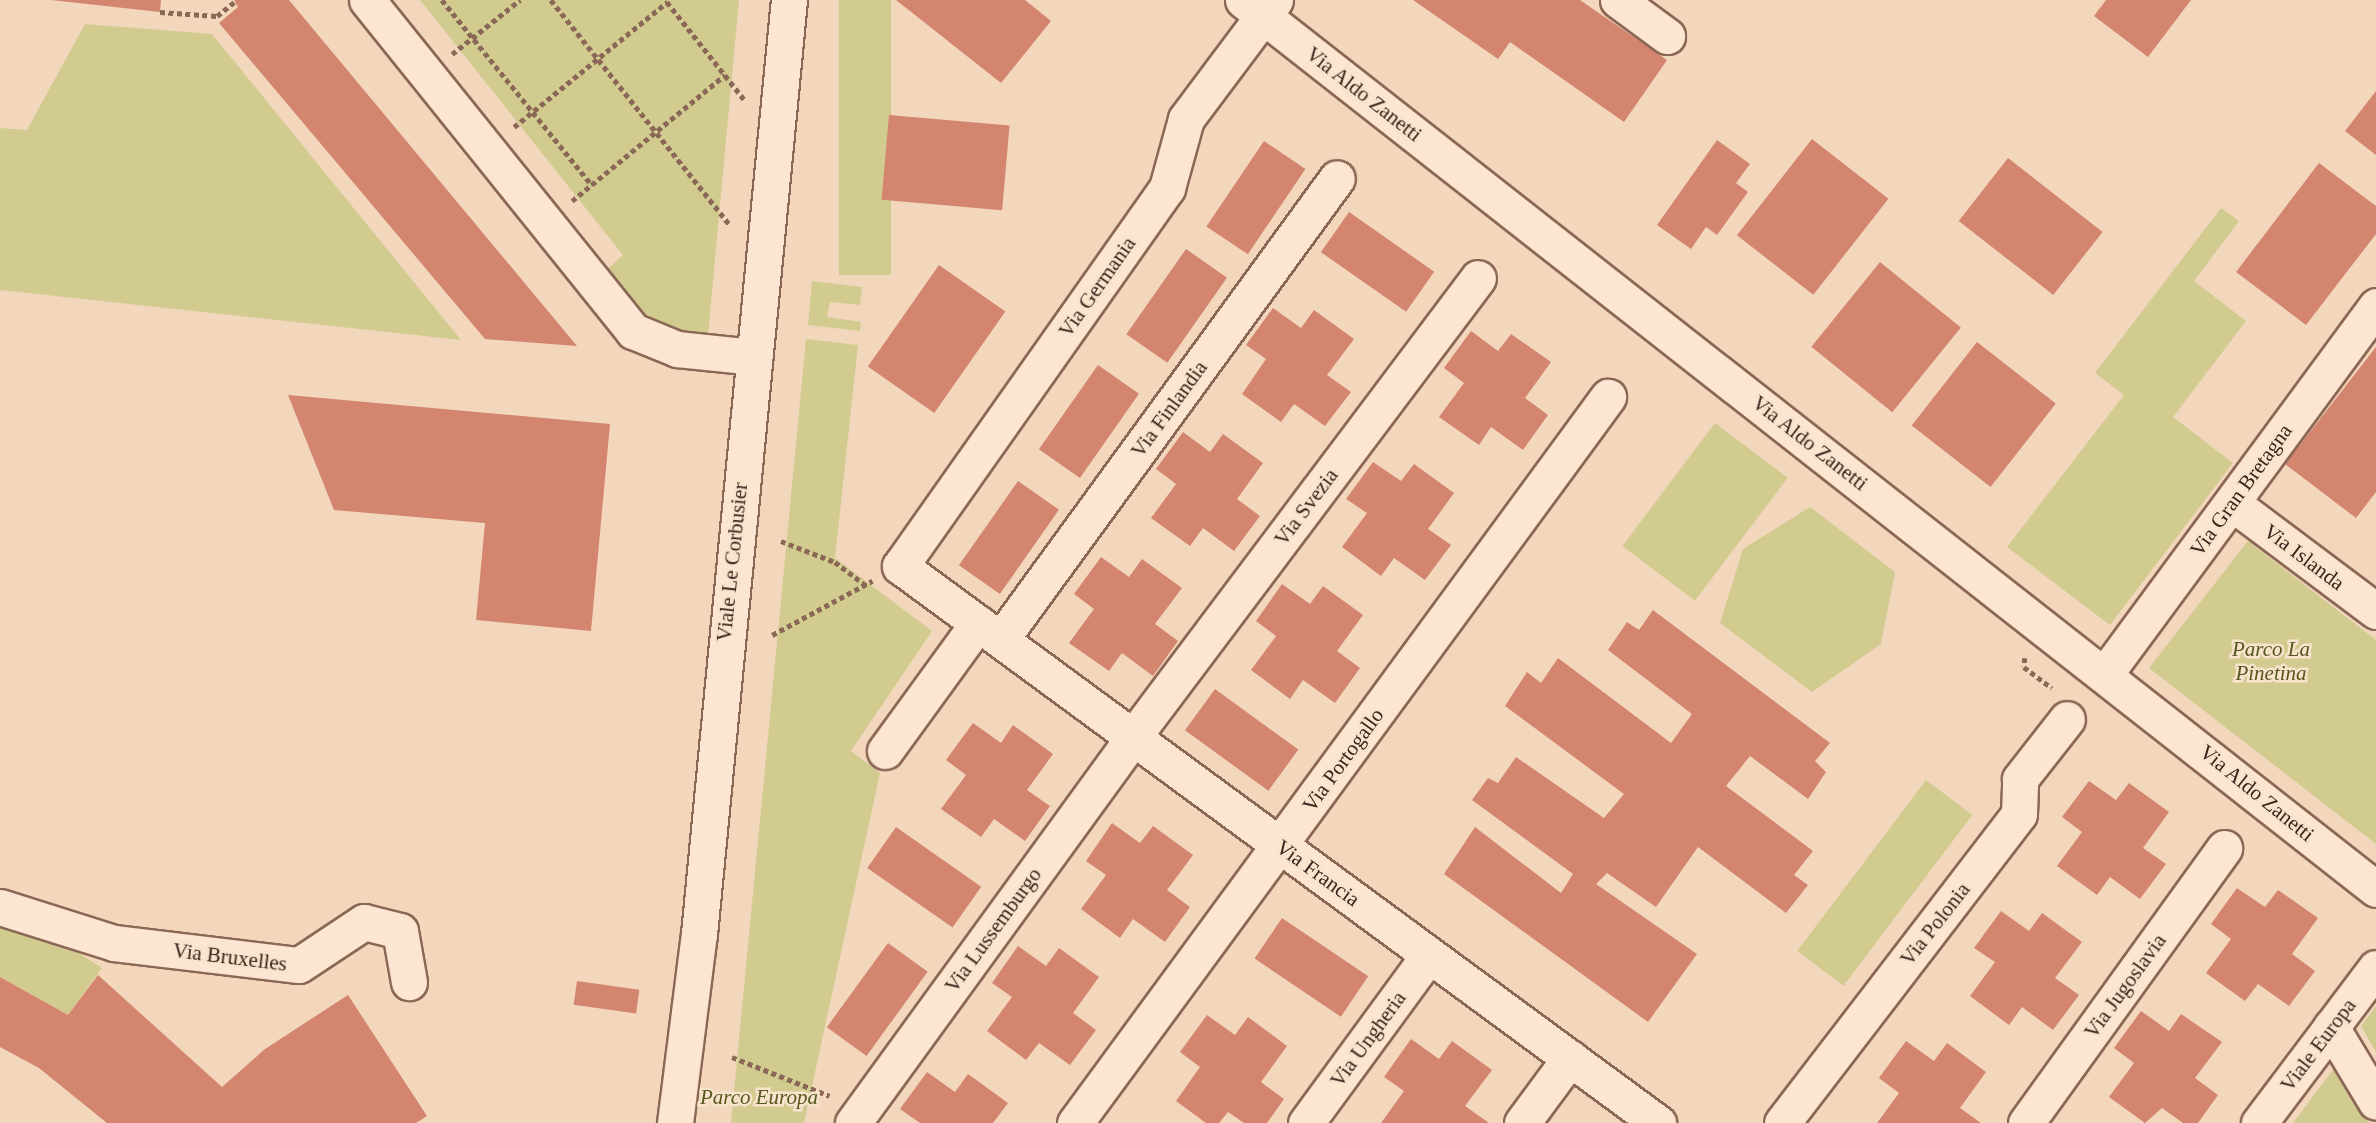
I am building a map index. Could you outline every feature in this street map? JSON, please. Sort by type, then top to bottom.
[{"type":"street","points":[[367,0],[633,331],[677,349],[753,357]]},
{"type":"street","name":"Viale Le Corbusier","points":[[675,1123],[699,934],[789,0]]},
{"type":"street","points":[[1618,0],[1667,36]]},
{"type":"street","name":"Via Germania","points":[[900,566],[1167,188],[1186,119],[1261,5]]},
{"type":"street","name":"Via Aldo Zanetti","points":[[1261,5],[2376,889]]},
{"type":"street","name":"Via Finlandia","points":[[989,631],[1337,178]]},
{"type":"street","name":"Via Svezia","points":[[1133,737],[1478,278]]},
{"type":"street","name":"Via Gran Bretagna","points":[[2105,674],[2376,306]]},
{"type":"street","name":"Via Portogallo","points":[[1076,1123],[1608,397]]},
{"type":"street","name":"Via Islanda","points":[[2232,503],[2376,611]]},
{"type":"street","name":"Via Francia","points":[[900,566],[1658,1123]]},
{"type":"street","points":[[885,751],[989,631]]},
{"type":"street","name":"Via Polonia","points":[[1782,1123],[2019,814],[2020,779],[2067,719]]},
{"type":"street","name":"Via Lussemburgo","points":[[858,1116],[1133,737]]},
{"type":"street","name":"Via Jugoslavia","points":[[2026,1123],[2224,848]]},
{"type":"street","name":"Via Bruxelles","points":[[0,907],[114,943],[299,965],[364,922],[400,931],[409,982]]},
{"type":"street","name":"Via Ungheria","points":[[1306,1123],[1429,955]]},
{"type":"street","name":"Viale Europa","points":[[2259,1123],[2376,968]]},
{"type":"street","points":[[2332,1027],[2376,1102]]},
{"type":"street","points":[[1522,1123],[1570,1058]]},
{"type":"path","points":[[442,0],[592,185]]},
{"type":"path","points":[[426,75],[520,0]]},
{"type":"path","points":[[551,0],[762,265]]},
{"type":"path","points":[[487,150],[667,1],[775,139]]},
{"type":"path","points":[[160,12],[217,16],[233,2]]},
{"type":"path","points":[[546,223],[725,75]]},
{"type":"path","points":[[781,541],[835,562],[866,584]]},
{"type":"path","points":[[772,635],[900,566]]},
{"type":"path","points":[[732,1057],[858,1116]]},
{"type":"green space","points":[[420,0],[739,0],[707,346],[640,311],[603,273],[623,255]]},
{"type":"green space","points":[[839,0],[891,0],[891,275],[839,275]]},
{"type":"green space","points":[[85,24],[212,34],[461,340],[0,290],[0,128],[27,130]]},
{"type":"green space","points":[[2221,208],[2239,221],[2194,281],[2246,321],[2173,417],[2233,463],[2110,625],[2007,547],[2124,395],[2095,373]]},
{"type":"green space","points":[[812,281],[862,287],[860,305],[830,302],[827,317],[861,322],[860,331],[808,325]]},
{"type":"green space","name":"Parco Europa","points":[[806,339],[858,345],[835,558],[932,631],[851,751],[880,773],[804,1123],[731,1123]]},
{"type":"green space","points":[[1715,423],[1788,478],[1695,601],[1622,546]]},
{"type":"green space","points":[[1810,507],[1895,572],[1881,644],[1812,692],[1720,623],[1743,549]]},
{"type":"green space","name":"Parco La Pinetina","points":[[2248,541],[2376,640],[2376,844],[2149,668]]},
{"type":"green space","points":[[1926,780],[1972,815],[1844,986],[1797,951]]},
{"type":"green space","points":[[0,921],[57,939],[102,968],[68,1015],[0,977]]},
{"type":"green space","points":[[2376,1006],[2376,1052],[2361,1026]]},
{"type":"green space","points":[[2338,1063],[2369,1123],[2293,1123]]},
{"type":"building","points":[[51,0],[161,0],[160,12]]},
{"type":"building","points":[[234,0],[289,0],[577,346],[485,339],[219,23],[238,7]]},
{"type":"building","points":[[896,0],[1025,0],[1051,21],[1001,83]]},
{"type":"building","points":[[1413,0],[1580,0],[1667,60],[1624,122],[1510,42],[1498,59]]},
{"type":"building","points":[[2106,0],[2191,0],[2148,57],[2094,16]]},
{"type":"building","points":[[2376,91],[2376,155],[2345,131]]},
{"type":"building","points":[[889,115],[1010,126],[1002,210],[882,200]]},
{"type":"building","points":[[1812,139],[1888,199],[1813,295],[1737,235]]},
{"type":"building","points":[[1717,140],[1750,164],[1736,183],[1748,192],[1717,235],[1706,227],[1691,249],[1657,225]]},
{"type":"building","points":[[1264,141],[1305,169],[1248,254],[1206,226]]},
{"type":"building","points":[[2008,158],[2103,232],[2053,295],[1959,221]]},
{"type":"building","points":[[2319,163],[2376,206],[2376,234],[2306,325],[2236,272]]},
{"type":"building","points":[[1349,212],[1434,272],[1406,312],[1321,252]]},
{"type":"building","points":[[1186,249],[1227,278],[1167,363],[1126,334]]},
{"type":"building","points":[[1880,262],[1961,327],[1892,412],[1811,347]]},
{"type":"building","points":[[939,265],[1005,311],[934,413],[868,367]]},
{"type":"building","points":[[1273,308],[1301,328],[1314,310],[1354,339],[1327,375],[1351,392],[1325,426],[1294,404],[1281,422],[1242,394],[1266,359],[1246,345]]},
{"type":"building","points":[[1471,331],[1498,351],[1511,334],[1551,362],[1525,398],[1548,415],[1523,450],[1491,427],[1479,445],[1439,417],[1464,383],[1444,368]]},
{"type":"building","points":[[1977,342],[2056,404],[1991,487],[1912,426]]},
{"type":"building","points":[[2376,347],[2376,492],[2356,518],[2285,464]]},
{"type":"building","points":[[1098,365],[1139,394],[1080,478],[1039,449]]},
{"type":"building","points":[[288,395],[610,424],[591,631],[476,620],[485,523],[334,510]]},
{"type":"building","points":[[1183,432],[1210,452],[1223,434],[1263,463],[1237,499],[1260,516],[1234,551],[1203,528],[1190,546],[1151,518],[1176,484],[1156,469]]},
{"type":"building","points":[[1373,462],[1401,481],[1414,464],[1454,493],[1428,529],[1451,545],[1425,580],[1394,558],[1381,576],[1342,547],[1367,513],[1346,499]]},
{"type":"building","points":[[1018,481],[1059,510],[1000,594],[959,565]]},
{"type":"building","points":[[1101,557],[1129,577],[1142,559],[1182,588],[1155,624],[1178,641],[1153,676],[1122,653],[1109,671],[1069,643],[1094,609],[1074,594]]},
{"type":"building","points":[[1282,584],[1310,604],[1323,586],[1363,615],[1337,651],[1360,668],[1335,703],[1303,680],[1290,699],[1251,670],[1276,636],[1256,621]]},
{"type":"building","points":[[1653,610],[1830,743],[1815,761],[1826,772],[1808,799],[1750,756],[1726,786],[1813,851],[1794,875],[1808,885],[1786,913],[1698,847],[1656,907],[1607,873],[1596,884],[1697,954],[1648,1022],[1444,874],[1475,827],[1561,893],[1573,874],[1472,800],[1488,778],[1498,783],[1516,757],[1604,818],[1624,794],[1505,706],[1527,672],[1541,683],[1558,658],[1671,743],[1692,714],[1608,650],[1627,622],[1639,630]]},
{"type":"building","points":[[1215,689],[1298,750],[1268,791],[1185,730]]},
{"type":"building","points":[[973,723],[1001,743],[1013,725],[1053,754],[1027,790],[1050,806],[1025,841],[994,819],[981,837],[941,809],[966,775],[946,760]]},
{"type":"building","points":[[2089,781],[2116,800],[2129,783],[2169,812],[2143,848],[2166,864],[2140,899],[2110,877],[2097,895],[2057,866],[2082,832],[2062,817]]},
{"type":"building","points":[[1112,823],[1140,843],[1153,826],[1193,855],[1167,890],[1190,907],[1165,942],[1133,919],[1120,938],[1081,909],[1106,875],[1086,861]]},
{"type":"building","points":[[896,827],[981,887],[953,928],[867,868]]},
{"type":"building","points":[[2237,888],[2265,907],[2278,890],[2318,918],[2292,954],[2315,971],[2289,1006],[2258,984],[2245,1001],[2206,973],[2231,939],[2211,924]]},
{"type":"building","points":[[2001,911],[2029,931],[2042,913],[2082,942],[2055,978],[2079,995],[2053,1030],[2022,1007],[2009,1025],[1970,996],[1995,962],[1974,948]]},
{"type":"building","points":[[1282,918],[1368,976],[1341,1017],[1255,959]]},
{"type":"building","points":[[888,943],[928,972],[867,1056],[827,1027]]},
{"type":"building","points":[[1018,946],[1046,966],[1059,948],[1099,977],[1073,1013],[1096,1030],[1070,1065],[1039,1043],[1026,1060],[987,1031],[1012,997],[992,983]]},
{"type":"building","points":[[98,975],[222,1087],[265,1049],[348,995],[427,1116],[416,1123],[107,1123],[39,1068],[0,1047],[0,977],[68,1015]]},
{"type":"building","points":[[577,981],[639,990],[636,1014],[574,1005]]},
{"type":"building","points":[[2141,1011],[2169,1031],[2181,1014],[2222,1042],[2195,1078],[2218,1095],[2198,1123],[2183,1123],[2162,1108],[2145,1123],[2109,1097],[2134,1063],[2114,1048]]},
{"type":"building","points":[[1207,1015],[1235,1035],[1248,1017],[1287,1046],[1261,1082],[1284,1099],[1267,1123],[1244,1123],[1228,1112],[1219,1123],[1206,1123],[1176,1101],[1200,1067],[1180,1052]]},
{"type":"building","points":[[1411,1039],[1439,1059],[1452,1041],[1492,1070],[1465,1106],[1489,1123],[1381,1123],[1404,1091],[1384,1077]]},
{"type":"building","points":[[1906,1041],[1934,1061],[1947,1043],[1986,1072],[1960,1108],[1981,1123],[1877,1123],[1899,1093],[1879,1078]]},
{"type":"building","points":[[927,1072],[955,1092],[968,1074],[1008,1103],[993,1123],[920,1123],[900,1109]]}]
